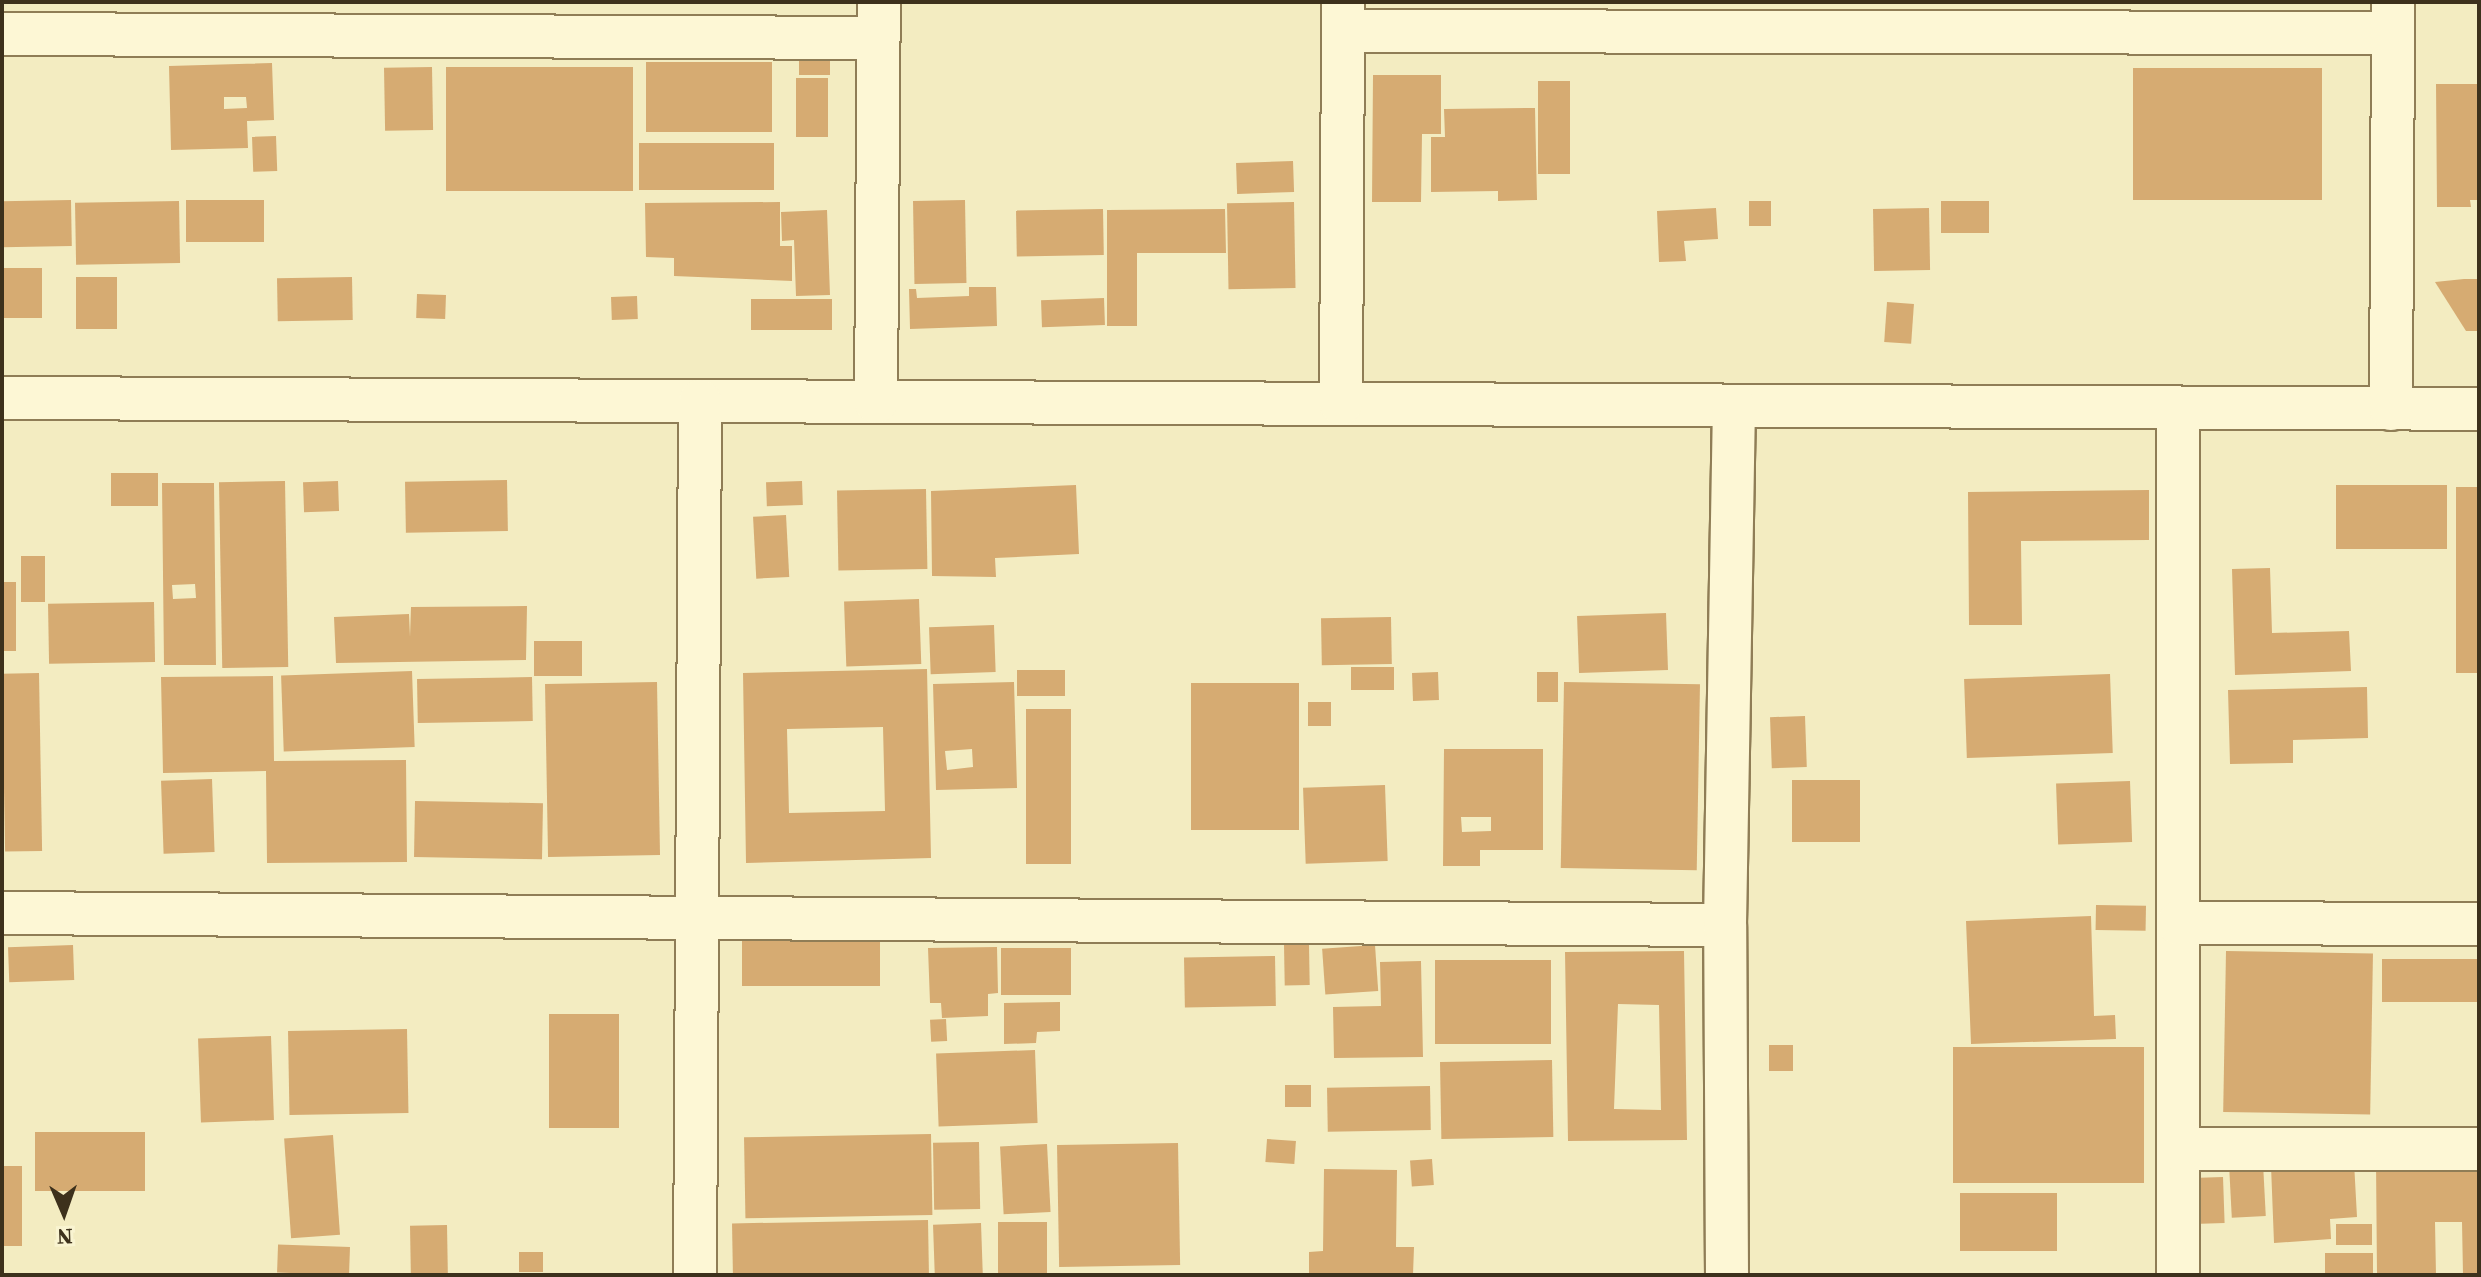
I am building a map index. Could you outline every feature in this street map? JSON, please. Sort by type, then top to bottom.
[{"type":"street","points":[[1341,404],[1343,16],[2393,17],[2391,409]]},
{"type":"street","points":[[2,34],[431,19],[878,20],[876,402]]},
{"type":"street","points":[[2,398],[2479,409]]},
{"type":"street","points":[[695,1275],[700,401]]},
{"type":"street","points":[[1727,1275],[1725,925],[1734,406]]},
{"type":"street","points":[[2178,408],[2178,1275]]},
{"type":"street","points":[[2,913],[1725,925]]},
{"type":"street","points":[[2178,923],[2479,924]]},
{"type":"street","points":[[2178,1149],[2479,1149]]},
{"type":"building","points":[[799,42],[830,42],[830,75],[799,75]]},
{"type":"building","points":[[646,62],[772,62],[772,132],[646,132]]},
{"type":"building","points":[[272,63],[274,120],[247,121],[248,148],[171,150],[169,66]],"holes":[[[224,97],[246,97],[247,108],[224,109]]]},
{"type":"building","points":[[432,67],[433,130],[385,131],[384,68]]},
{"type":"building","points":[[446,67],[633,67],[633,191],[446,191]]},
{"type":"building","points":[[2133,68],[2322,68],[2322,200],[2133,200]]},
{"type":"building","points":[[1373,75],[1441,75],[1441,134],[1422,134],[1421,202],[1372,202]]},
{"type":"building","points":[[796,78],[828,78],[828,137],[796,137]]},
{"type":"building","points":[[1538,81],[1570,81],[1570,174],[1538,174]]},
{"type":"building","points":[[2436,84],[2479,84],[2479,200],[2470,200],[2471,207],[2437,207]]},
{"type":"building","points":[[1535,108],[1537,200],[1498,201],[1498,191],[1431,192],[1431,137],[1445,137],[1444,109]]},
{"type":"building","points":[[276,136],[277,171],[253,172],[252,137]]},
{"type":"building","points":[[639,143],[774,143],[774,190],[639,190]]},
{"type":"building","points":[[1293,161],[1294,192],[1237,194],[1236,163]]},
{"type":"building","points":[[71,200],[72,246],[3,247],[2,201]]},
{"type":"building","points":[[186,200],[264,200],[264,242],[186,242]]},
{"type":"building","points":[[965,200],[966,283],[914,284],[913,201]]},
{"type":"building","points":[[179,201],[180,263],[76,265],[75,203]]},
{"type":"building","points":[[1749,201],[1771,201],[1771,226],[1749,226]]},
{"type":"building","points":[[1941,201],[1989,201],[1989,233],[1941,233]]},
{"type":"building","points":[[780,202],[780,246],[792,246],[792,281],[674,276],[674,258],[646,257],[645,203]]},
{"type":"building","points":[[1294,202],[1296,288],[1229,289],[1227,203]]},
{"type":"building","points":[[1716,208],[1718,239],[1684,241],[1686,261],[1659,262],[1657,211]]},
{"type":"building","points":[[1929,208],[1930,270],[1874,271],[1873,209]]},
{"type":"building","points":[[1103,209],[1104,255],[1017,257],[1016,211]]},
{"type":"building","points":[[1225,209],[1226,253],[1137,253],[1137,326],[1107,326],[1107,210]]},
{"type":"building","points":[[827,210],[830,295],[796,296],[794,240],[782,241],[781,212]]},
{"type":"building","points":[[2,268],[42,268],[42,318],[2,318]]},
{"type":"building","points":[[76,277],[117,277],[117,329],[76,329]]},
{"type":"building","points":[[352,277],[353,320],[278,321],[277,278]]},
{"type":"building","points":[[2479,279],[2479,331],[2466,331],[2435,282]]},
{"type":"building","points":[[969,287],[996,287],[997,326],[910,329],[909,289],[916,289],[917,298],[969,296]]},
{"type":"building","points":[[417,294],[446,295],[445,319],[416,318]]},
{"type":"building","points":[[637,296],[638,319],[612,320],[611,297]]},
{"type":"building","points":[[1104,298],[1105,325],[1042,327],[1041,300]]},
{"type":"building","points":[[751,299],[832,299],[832,330],[751,330]]},
{"type":"building","points":[[1887,302],[1914,304],[1911,344],[1884,342]]},
{"type":"building","points":[[111,473],[158,473],[158,506],[111,506]]},
{"type":"building","points":[[507,480],[508,531],[406,533],[405,482]]},
{"type":"building","points":[[285,481],[288,667],[222,668],[219,482]]},
{"type":"building","points":[[338,481],[339,511],[304,512],[303,482]]},
{"type":"building","points":[[802,481],[803,505],[767,506],[766,482]]},
{"type":"building","points":[[162,483],[214,483],[216,665],[164,665]],"holes":[[[195,584],[196,598],[173,599],[172,585]]]},
{"type":"building","points":[[1076,485],[1079,554],[995,558],[996,577],[932,576],[931,491]]},
{"type":"building","points":[[2336,485],[2447,485],[2447,549],[2336,549]]},
{"type":"building","points":[[2456,487],[2479,487],[2479,673],[2456,673]]},
{"type":"building","points":[[926,489],[927,569],[838,571],[837,491]]},
{"type":"building","points":[[2149,490],[2149,540],[2021,541],[2022,625],[1969,625],[1968,492]]},
{"type":"building","points":[[786,515],[789,577],[756,579],[753,517]]},
{"type":"building","points":[[21,556],[45,556],[45,602],[21,602]]},
{"type":"building","points":[[2270,568],[2272,633],[2349,631],[2351,671],[2235,675],[2232,569]]},
{"type":"building","points":[[2,582],[16,582],[16,651],[2,651]]},
{"type":"building","points":[[919,599],[921,664],[846,667],[844,602]]},
{"type":"building","points":[[154,602],[155,662],[49,664],[48,604]]},
{"type":"building","points":[[527,606],[526,660],[336,663],[334,617],[409,614],[410,637],[411,607]]},
{"type":"building","points":[[1666,613],[1668,670],[1579,673],[1577,616]]},
{"type":"building","points":[[1391,617],[1392,664],[1322,665],[1321,618]]},
{"type":"building","points":[[994,625],[996,672],[931,674],[929,627]]},
{"type":"building","points":[[534,641],[582,641],[582,676],[534,676]]},
{"type":"building","points":[[1351,667],[1394,667],[1394,690],[1351,690]]},
{"type":"building","points":[[927,669],[931,858],[746,863],[743,673]],"holes":[[[883,727],[885,811],[789,813],[787,729]]]},
{"type":"building","points":[[1017,670],[1065,670],[1065,696],[1017,696]]},
{"type":"building","points":[[412,671],[415,747],[284,752],[281,676]]},
{"type":"building","points":[[1438,672],[1439,700],[1413,701],[1412,673]]},
{"type":"building","points":[[1537,672],[1558,672],[1558,702],[1537,702]]},
{"type":"building","points":[[39,673],[42,851],[5,852],[2,674]]},
{"type":"building","points":[[2110,674],[2113,753],[1967,758],[1964,679]]},
{"type":"building","points":[[273,676],[274,761],[406,760],[407,862],[267,863],[266,771],[163,773],[161,677]]},
{"type":"building","points":[[532,677],[533,721],[418,723],[417,679]]},
{"type":"building","points":[[657,682],[660,855],[548,857],[545,684]]},
{"type":"building","points":[[1014,682],[1017,788],[936,790],[933,684]],"holes":[[[972,749],[973,767],[947,770],[945,751]]]},
{"type":"building","points":[[1564,682],[1700,684],[1697,870],[1561,868]]},
{"type":"building","points":[[1191,683],[1299,683],[1299,830],[1191,830]]},
{"type":"building","points":[[2367,687],[2368,738],[2293,740],[2293,763],[2230,764],[2228,690]]},
{"type":"building","points":[[1308,702],[1331,702],[1331,726],[1308,726]]},
{"type":"building","points":[[1026,709],[1071,709],[1071,864],[1026,864]]},
{"type":"building","points":[[1805,716],[1807,767],[1772,768],[1770,717]]},
{"type":"building","points":[[1444,749],[1543,749],[1543,850],[1480,850],[1480,866],[1443,866]],"holes":[[[1461,817],[1491,817],[1491,831],[1462,832]]]},
{"type":"building","points":[[212,779],[215,852],[164,854],[161,781]]},
{"type":"building","points":[[1792,780],[1860,780],[1860,842],[1792,842]]},
{"type":"building","points":[[2130,781],[2132,842],[2058,845],[2056,784]]},
{"type":"building","points":[[1385,785],[1388,861],[1306,864],[1303,788]]},
{"type":"building","points":[[415,801],[543,803],[542,859],[414,857]]},
{"type":"building","points":[[2096,905],[2146,906],[2146,931],[2096,930]]},
{"type":"building","points":[[2091,916],[2094,1016],[2115,1015],[2116,1039],[1971,1044],[1966,921]]},
{"type":"building","points":[[742,938],[880,938],[880,986],[742,986]]},
{"type":"building","points":[[1284,944],[1309,944],[1310,985],[1285,985]]},
{"type":"building","points":[[73,945],[74,980],[9,982],[8,947]]},
{"type":"building","points":[[1375,945],[1378,991],[1325,995],[1322,949]]},
{"type":"building","points":[[997,947],[998,993],[988,994],[988,1016],[942,1018],[941,1003],[930,1003],[928,948]]},
{"type":"building","points":[[1001,948],[1071,948],[1071,995],[1001,995]]},
{"type":"building","points":[[1684,951],[1687,1140],[1568,1141],[1565,952]],"holes":[[[1618,1004],[1659,1005],[1661,1110],[1614,1109]]]},
{"type":"building","points":[[2226,951],[2373,954],[2370,1115],[2223,1112]]},
{"type":"building","points":[[1275,956],[1276,1006],[1185,1008],[1184,958]]},
{"type":"building","points":[[2382,959],[2479,959],[2479,1002],[2382,1002]]},
{"type":"building","points":[[1435,960],[1551,960],[1551,1044],[1435,1044]]},
{"type":"building","points":[[1421,961],[1423,1057],[1334,1058],[1333,1007],[1381,1006],[1380,962]]},
{"type":"building","points":[[1060,1002],[1060,1031],[1037,1032],[1036,1043],[1004,1044],[1004,1003]]},
{"type":"building","points":[[549,1014],[619,1014],[619,1128],[549,1128]]},
{"type":"building","points":[[946,1019],[947,1041],[931,1042],[930,1020]]},
{"type":"building","points":[[407,1029],[408,1113],[289,1115],[288,1031]]},
{"type":"building","points":[[271,1036],[274,1120],[201,1122],[198,1039]]},
{"type":"building","points":[[1769,1045],[1793,1045],[1793,1071],[1769,1071]]},
{"type":"building","points":[[1953,1047],[2144,1047],[2144,1183],[1953,1183]]},
{"type":"building","points":[[1035,1050],[1038,1123],[939,1126],[936,1053]]},
{"type":"building","points":[[1552,1060],[1553,1137],[1441,1139],[1440,1062]]},
{"type":"building","points":[[1285,1085],[1311,1085],[1311,1107],[1285,1107]]},
{"type":"building","points":[[1430,1086],[1431,1130],[1328,1132],[1327,1088]]},
{"type":"building","points":[[35,1132],[145,1132],[145,1191],[35,1191]]},
{"type":"building","points":[[931,1134],[932,1215],[745,1218],[744,1137]]},
{"type":"building","points":[[333,1135],[340,1235],[291,1238],[284,1138]]},
{"type":"building","points":[[1267,1139],[1296,1141],[1294,1164],[1265,1162]]},
{"type":"building","points":[[979,1142],[980,1209],[934,1210],[933,1143]]},
{"type":"building","points":[[1178,1143],[1180,1265],[1059,1267],[1057,1145]]},
{"type":"building","points":[[1047,1144],[1051,1212],[1004,1214],[1000,1146]]},
{"type":"building","points":[[1432,1159],[1434,1185],[1412,1186],[1410,1161]]},
{"type":"building","points":[[2479,1161],[2479,1275],[2463,1275],[2462,1222],[2435,1222],[2436,1275],[2377,1275],[2376,1162]]},
{"type":"building","points":[[2354,1162],[2357,1217],[2330,1219],[2331,1239],[2274,1243],[2271,1166]]},
{"type":"building","points":[[2263,1163],[2266,1216],[2232,1218],[2229,1165]]},
{"type":"building","points":[[2,1166],[22,1166],[22,1246],[2,1246]]},
{"type":"building","points":[[1324,1169],[1397,1170],[1396,1247],[1414,1247],[1413,1275],[1309,1275],[1309,1252],[1323,1251]]},
{"type":"building","points":[[2223,1177],[2225,1223],[2194,1224],[2192,1178]]},
{"type":"building","points":[[1960,1193],[2057,1193],[2057,1251],[1960,1251]]},
{"type":"building","points":[[928,1220],[929,1275],[733,1275],[732,1223]]},
{"type":"building","points":[[998,1222],[1047,1222],[1047,1275],[998,1275]]},
{"type":"building","points":[[981,1223],[983,1275],[935,1275],[933,1225]]},
{"type":"building","points":[[2336,1224],[2372,1224],[2372,1245],[2336,1245]]},
{"type":"building","points":[[447,1225],[448,1274],[411,1275],[410,1226]]},
{"type":"building","points":[[278,1244],[350,1247],[349,1275],[277,1272]]},
{"type":"building","points":[[519,1252],[543,1252],[543,1272],[519,1272]]},
{"type":"building","points":[[2325,1253],[2373,1253],[2373,1275],[2325,1275]]}]
